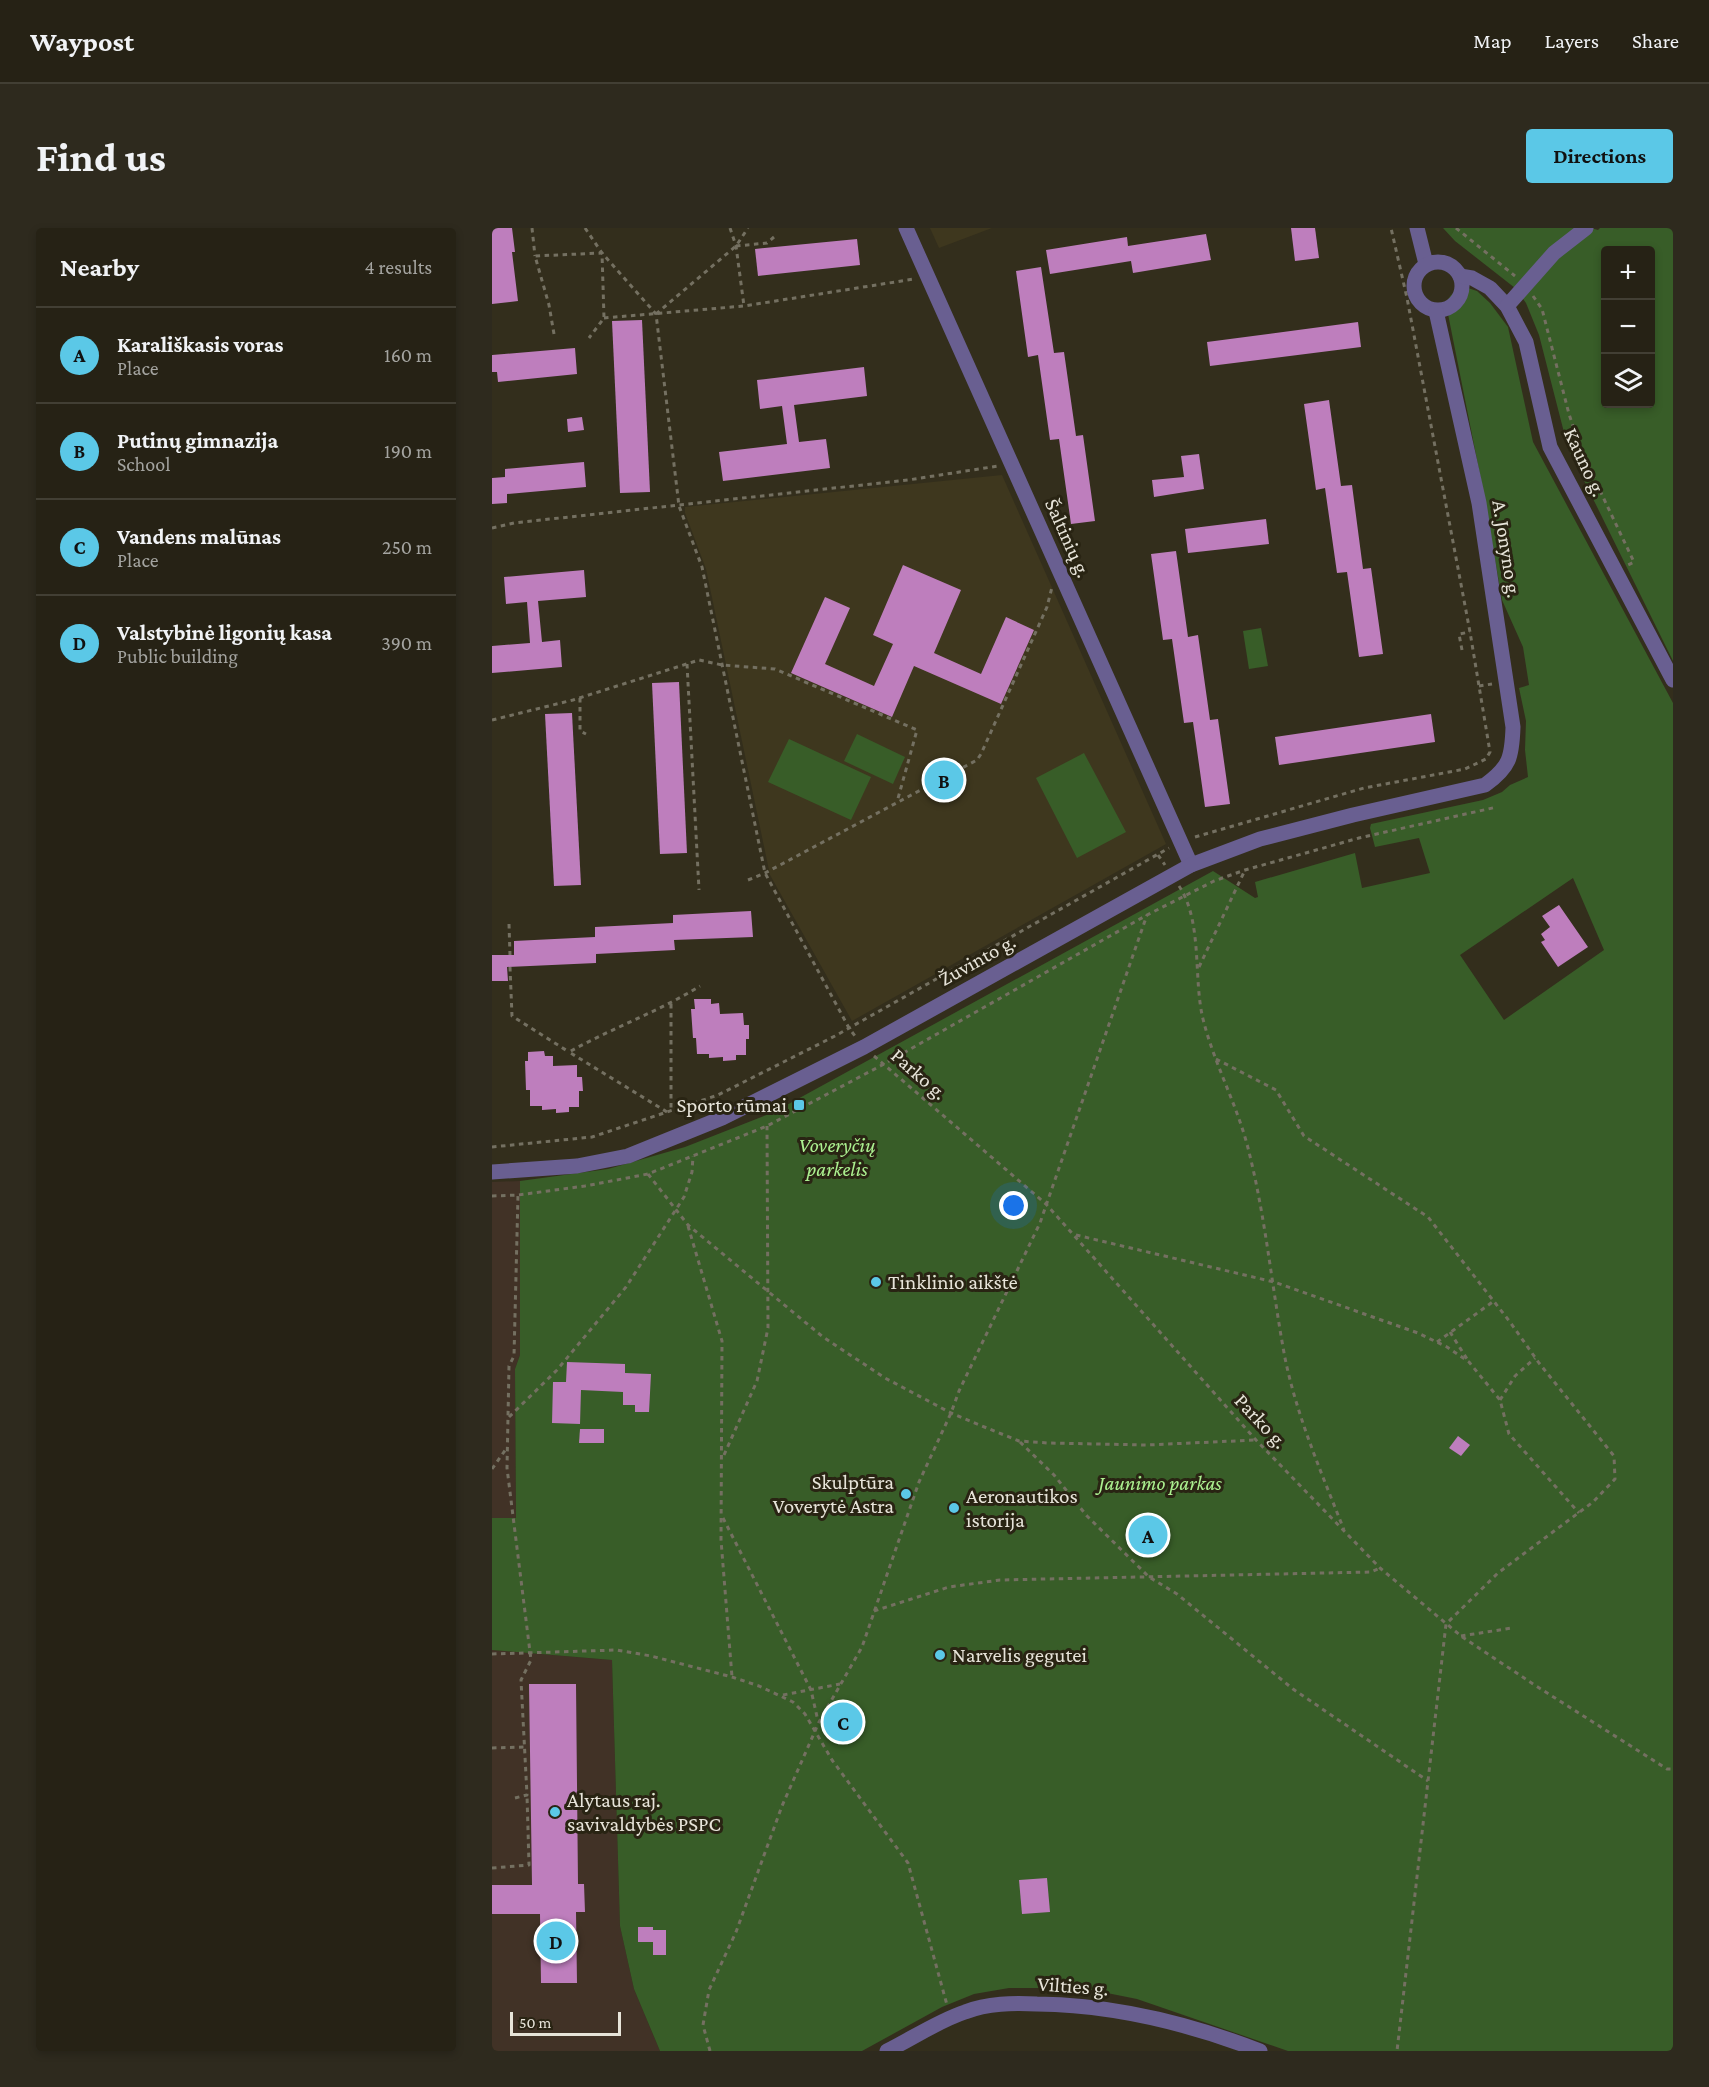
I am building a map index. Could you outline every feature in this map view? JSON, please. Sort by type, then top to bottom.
[{"type":"street","name":"Šaltinių g.","points":[[906,228],[1179,843],[1191,865]]},
{"type":"street","points":[[1418,228],[1426,264]]},
{"type":"street","points":[[1507,306],[1554,253],[1586,228]]},
{"type":"street","points":[[1442,262],[1455,269],[1460,276],[1462,290],[1460,297],[1450,307],[1436,311],[1428,309],[1420,304],[1413,290],[1416,275],[1426,264],[1442,262]]},
{"type":"street","name":"Kauno g.","points":[[1460,276],[1472,278],[1490,288],[1507,306],[1526,342],[1550,447],[1673,680]]},
{"type":"street","name":"A. Jonyno g.","points":[[1436,311],[1479,503],[1513,727],[1512,752],[1506,767],[1485,785]]},
{"type":"street","name":"Žuvinto g.","points":[[492,1172],[577,1166],[628,1156],[722,1118],[864,1047],[1191,865],[1260,839],[1485,785]]},
{"type":"street","name":"Vilties g.","points":[[887,2051],[951,2018],[988,2006],[1023,2003],[1072,2004],[1128,2011],[1191,2027],[1260,2051]]},
{"type":"path","points":[[532,228],[535,256],[549,304],[554,334]]},
{"type":"path","points":[[585,228],[602,253],[656,314]]},
{"type":"path","points":[[730,228],[736,246],[744,306]]},
{"type":"path","points":[[656,314],[736,246],[748,228]]},
{"type":"path","points":[[492,1147],[592,1137],[718,1095],[849,1028],[1179,843],[1364,788],[1449,772],[1478,764],[1486,759],[1490,752],[1470,632],[1407,298],[1391,228]]},
{"type":"path","points":[[1456,228],[1526,285],[1542,309],[1569,414],[1582,453],[1634,562],[1616,571]]},
{"type":"path","points":[[736,246],[767,243],[774,237]]},
{"type":"path","points":[[535,256],[602,253]]},
{"type":"path","points":[[589,338],[603,318],[602,253]]},
{"type":"path","points":[[603,318],[744,306],[909,281],[926,275]]},
{"type":"path","name":"Parko g.","points":[[656,314],[679,506],[702,567],[765,873],[849,1028],[864,1047],[1047,1204],[1256,1440],[1380,1568],[1461,1636],[1606,1732],[1667,1769],[1673,1769]]},
{"type":"path","points":[[492,528],[514,523],[908,480],[1011,464]]},
{"type":"path","points":[[748,880],[976,760],[981,754],[1047,607],[1050,589],[1062,577]]},
{"type":"path","points":[[1462,650],[1459,634],[1470,632]]},
{"type":"path","points":[[492,720],[580,698],[699,660],[722,665],[775,669],[917,730],[897,802]]},
{"type":"path","points":[[687,664],[699,890]]},
{"type":"path","points":[[580,698],[580,731],[586,734]]},
{"type":"path","points":[[492,1196],[585,1186],[648,1174],[767,1126],[884,1064],[1185,895],[1245,870],[1359,838],[1497,807]]},
{"type":"path","points":[[1158,855],[1185,895],[1195,938],[1203,1017],[1249,1148],[1260,1195],[1286,1359],[1306,1431],[1344,1532]]},
{"type":"path","points":[[1198,969],[1245,870]]},
{"type":"path","points":[[710,2051],[704,2025],[709,1990],[736,1932],[782,1806],[814,1732],[862,1647],[919,1482],[959,1391],[1040,1223],[1147,915]]},
{"type":"path","points":[[508,924],[510,955]]},
{"type":"path","points":[[510,967],[512,1016],[669,1111]]},
{"type":"path","points":[[569,1052],[599,1035],[671,1004],[700,986]]},
{"type":"path","points":[[669,1111],[671,1004]]},
{"type":"path","points":[[1216,1059],[1276,1090],[1304,1136],[1428,1217],[1535,1358],[1614,1456],[1615,1479],[1593,1502],[1498,1573],[1446,1624],[1397,2051]]},
{"type":"path","points":[[723,1457],[757,1381],[768,1328],[767,1126]]},
{"type":"path","points":[[508,1418],[557,1370],[626,1287],[676,1212],[689,1184],[693,1156]]},
{"type":"path","points":[[648,1174],[688,1225],[823,1337],[885,1378],[951,1413],[1019,1441],[1147,1445],[1256,1440]]},
{"type":"path","points":[[492,1868],[529,1865],[521,1680],[531,1660],[507,1468],[509,1366],[514,1356],[518,1195]]},
{"type":"path","points":[[688,1225],[723,1341],[722,1540],[732,1677]]},
{"type":"path","points":[[1074,1235],[1274,1282],[1418,1333],[1469,1362]]},
{"type":"path","points":[[1437,1342],[1494,1301]]},
{"type":"path","points":[[1450,1332],[1469,1362],[1500,1400],[1509,1434],[1579,1513]]},
{"type":"path","points":[[1500,1400],[1515,1376],[1535,1358]]},
{"type":"path","points":[[1019,1441],[1054,1475],[1087,1516],[1149,1577],[1177,1594],[1293,1689],[1428,1781]]},
{"type":"path","points":[[492,1469],[507,1448]]},
{"type":"path","points":[[722,1516],[811,1690],[819,1722]]},
{"type":"path","points":[[874,1611],[949,1587],[1000,1580],[1371,1572],[1380,1568]]},
{"type":"path","points":[[1461,1636],[1512,1628]]},
{"type":"path","points":[[492,1654],[617,1650],[651,1656],[732,1677],[781,1695],[793,1702],[805,1714],[832,1760],[908,1863],[951,2018]]},
{"type":"path","points":[[781,1695],[840,1684]]},
{"type":"path","points":[[492,1748],[524,1748]]},
{"type":"path","points":[[515,1798],[527,1795]]},
{"type":"shaded area","points":[[930,228],[992,228],[939,248]]},
{"type":"shaded area","points":[[1002,475],[1166,844],[852,1021],[770,875],[706,569],[685,513],[685,507]]},
{"type":"shaded area","points":[[520,1181],[520,1355],[515,1369],[516,1519],[492,1518],[492,1182]]},
{"type":"shaded area","points":[[492,1650],[612,1660],[620,1926],[634,1989],[660,2051],[492,2051]]},
{"type":"green space","points":[[1443,228],[1591,228],[1598,230],[1600,228],[1673,228],[1673,661],[1568,448],[1539,335],[1526,303],[1515,288],[1455,241]]},
{"type":"green space","name":"Jaunimo parkas","points":[[1468,288],[1477,291],[1490,303],[1508,327],[1533,442],[1673,703],[1673,2051],[1288,2051],[1137,1999],[1087,1989],[1009,1988],[974,1994],[942,2007],[862,2051],[660,2051],[634,1989],[620,1926],[612,1660],[492,1650],[492,1518],[516,1518],[515,1369],[520,1355],[520,1181],[608,1169],[685,1147],[774,1112],[1213,871],[1255,898],[1258,897],[1255,882],[1355,853],[1362,888],[1430,873],[1419,838],[1375,847],[1371,824],[1483,800],[1528,777],[1525,750],[1526,721],[1519,688],[1529,685],[1523,647],[1502,600],[1484,495],[1446,304],[1452,294]],"holes":[[[1573,878],[1604,950],[1504,1020],[1460,955]]]},
{"type":"green space","points":[[1261,628],[1268,666],[1249,669],[1243,631]]},
{"type":"green space","points":[[857,734],[905,757],[893,784],[844,761]]},
{"type":"green space","points":[[789,739],[871,777],[851,820],[768,782]]},
{"type":"green space","points":[[1084,753],[1126,832],[1077,858],[1036,778]]},
{"type":"building","points":[[492,228],[512,228],[515,252],[512,252],[518,301],[492,304]]},
{"type":"building","points":[[1291,228],[1315,228],[1319,258],[1295,261]]},
{"type":"building","points":[[1206,234],[1211,260],[1133,273],[1131,261],[1050,274],[1046,250],[1127,237],[1128,246]]},
{"type":"building","points":[[857,239],[860,265],[758,276],[755,249]]},
{"type":"building","points":[[1041,267],[1054,353],[1064,352],[1076,436],[1083,435],[1095,521],[1071,524],[1059,439],[1050,440],[1038,355],[1028,357],[1016,271]]},
{"type":"building","points":[[642,320],[650,492],[620,493],[612,321]]},
{"type":"building","points":[[1358,322],[1361,347],[1210,366],[1207,342]]},
{"type":"building","points":[[575,348],[577,374],[498,382],[497,372],[492,372],[492,355]]},
{"type":"building","points":[[864,367],[867,396],[794,405],[799,442],[826,439],[830,468],[723,481],[719,452],[787,444],[782,406],[760,409],[757,380]]},
{"type":"building","points":[[1329,400],[1341,486],[1352,485],[1363,569],[1371,568],[1383,654],[1359,657],[1347,572],[1337,573],[1325,488],[1316,490],[1304,404]]},
{"type":"building","points":[[582,417],[584,430],[568,432],[567,419]]},
{"type":"building","points":[[1199,454],[1204,489],[1154,497],[1152,480],[1184,477],[1181,456]]},
{"type":"building","points":[[584,462],[586,487],[507,494],[507,503],[492,504],[492,478],[505,477],[505,469]]},
{"type":"building","points":[[1266,519],[1269,544],[1188,553],[1185,529]]},
{"type":"building","points":[[1176,551],[1188,637],[1198,635],[1210,720],[1218,719],[1230,804],[1205,807],[1193,722],[1184,723],[1172,639],[1163,640],[1151,554]]},
{"type":"building","points":[[903,565],[961,590],[934,653],[981,674],[1006,617],[1034,630],[1001,704],[914,666],[892,717],[791,673],[825,597],[850,608],[825,664],[874,686],[893,644],[873,635]]},
{"type":"building","points":[[584,570],[586,597],[538,601],[542,642],[560,640],[562,667],[492,673],[492,646],[530,643],[527,602],[506,604],[504,577]]},
{"type":"building","points":[[679,682],[687,853],[660,854],[652,683]]},
{"type":"building","points":[[572,713],[581,885],[554,886],[545,714]]},
{"type":"building","points":[[1431,714],[1435,742],[1279,765],[1275,737]]},
{"type":"building","points":[[1559,905],[1588,947],[1558,967],[1541,942],[1545,940],[1541,934],[1550,927],[1542,916]]},
{"type":"building","points":[[751,911],[753,937],[674,940],[675,950],[596,954],[596,963],[507,967],[508,981],[492,981],[492,955],[514,955],[514,941],[595,937],[595,927],[673,923],[673,915]]},
{"type":"building","points":[[694,999],[711,999],[711,1004],[719,1003],[720,1014],[743,1013],[744,1025],[749,1025],[746,1055],[736,1055],[736,1060],[723,1061],[723,1057],[709,1058],[709,1054],[697,1054],[696,1038],[693,1038],[691,1009],[695,1009]]},
{"type":"building","points":[[544,1051],[545,1056],[553,1056],[553,1066],[577,1065],[577,1077],[582,1077],[583,1091],[579,1091],[579,1107],[569,1107],[569,1112],[556,1113],[556,1109],[542,1110],[542,1106],[530,1106],[530,1090],[526,1090],[525,1061],[528,1061],[528,1052]]},
{"type":"building","points":[[567,1362],[625,1364],[625,1373],[651,1374],[649,1412],[635,1412],[635,1405],[623,1405],[623,1392],[581,1390],[580,1424],[552,1423],[553,1382],[566,1382]]},
{"type":"building","points":[[580,1429],[604,1429],[604,1443],[579,1443]]},
{"type":"building","points":[[1458,1436],[1470,1445],[1461,1456],[1449,1448]]},
{"type":"building","name":"Alytaus raj. savivaldybės PSPC","points":[[529,1684],[576,1684],[578,1884],[584,1884],[585,1912],[576,1912],[577,1983],[541,1983],[540,1914],[492,1914],[492,1885],[532,1885]]},
{"type":"building","points":[[1047,1878],[1050,1912],[1022,1914],[1019,1880]]},
{"type":"building","points":[[638,1927],[666,1930],[666,1955],[653,1955],[653,1942],[638,1942]]},
{"type":"place","name":"Putinų gimnazija","points":[[944,780]]},
{"type":"place","name":"Sporto rūmai","points":[[799,1105]]},
{"type":"place","name":"Tinklinio aikštė","points":[[876,1282]]},
{"type":"place","name":"Skulptūra Voverytė Astra","points":[[906,1494]]},
{"type":"place","name":"Aeronautikos istorija","points":[[954,1508]]},
{"type":"place","name":"Karališkasis voras","points":[[1148,1535]]},
{"type":"place","name":"Narvelis gegutei","points":[[940,1655]]},
{"type":"place","name":"Vandens malūnas","points":[[843,1722]]},
{"type":"place","name":"Alytaus raj. savivaldybės PSPC","points":[[555,1812]]},
{"type":"place","name":"Valstybinė ligonių kasa","points":[[556,1941]]},
{"type":"park label","name":"Voveryčių parkelis","points":[[837,1157]]}]
